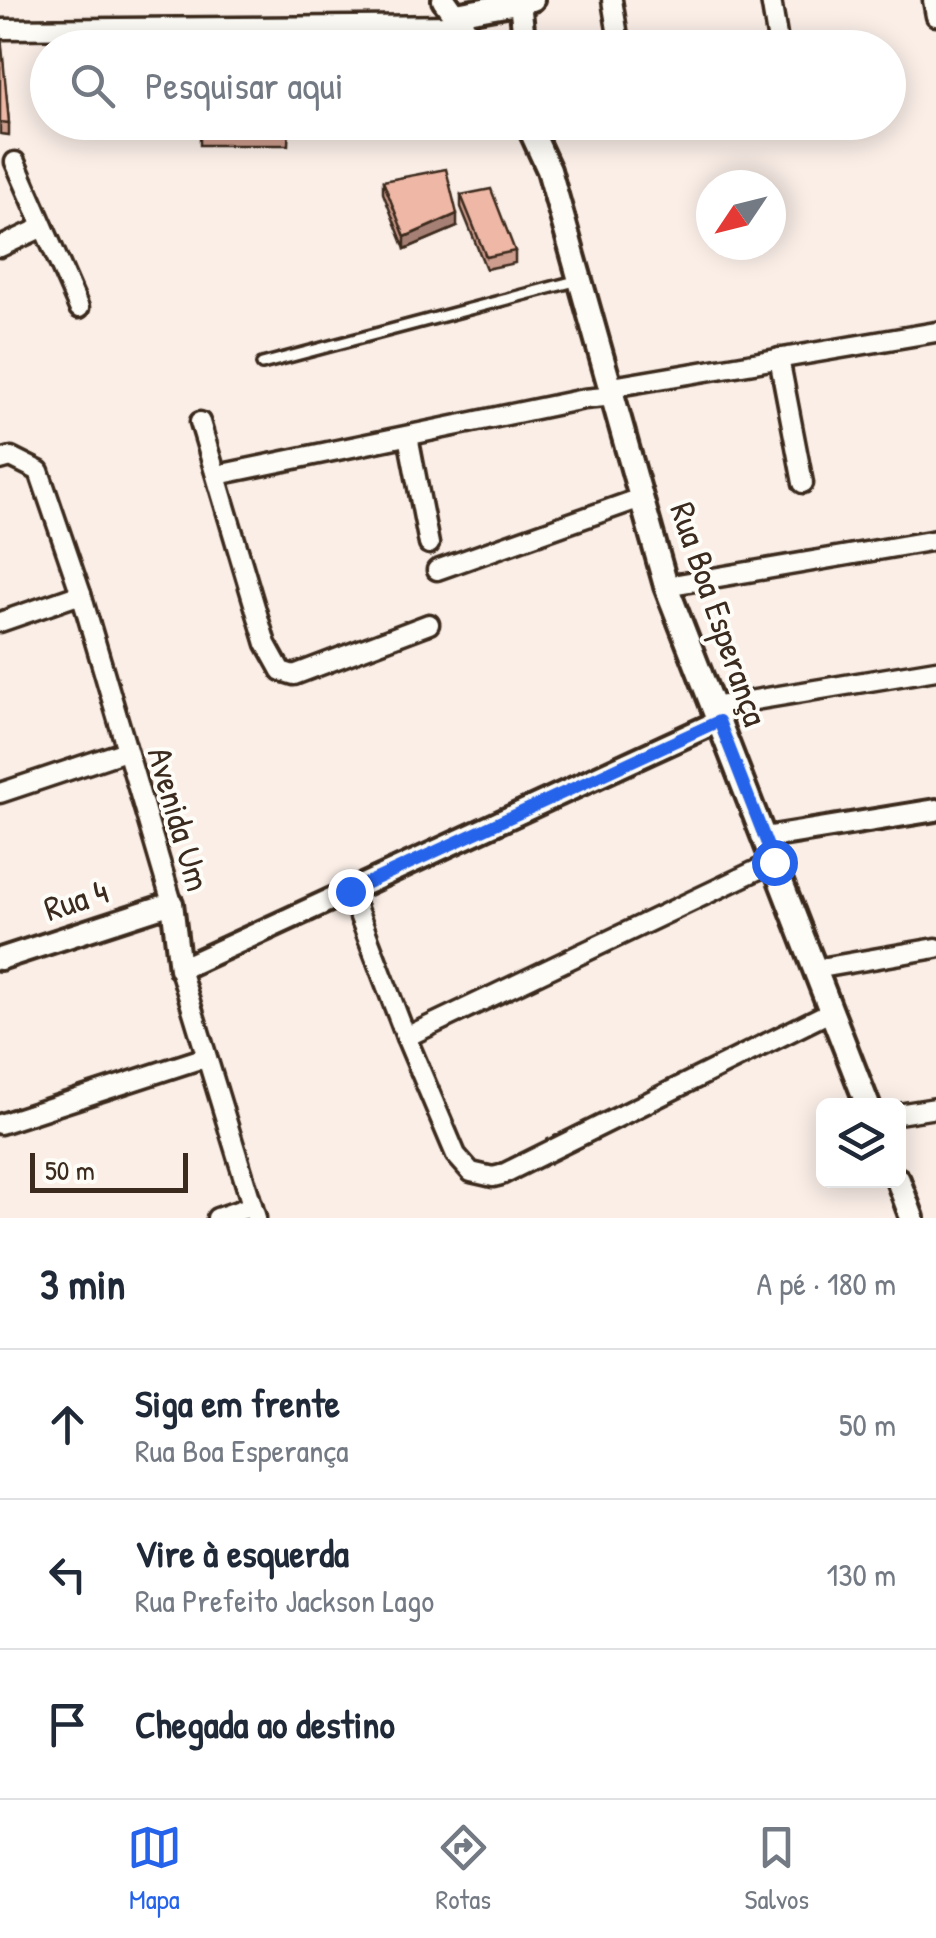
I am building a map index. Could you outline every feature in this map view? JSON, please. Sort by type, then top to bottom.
[{"type":"main road","name":"Rua Boa Esperança","points":[[537,140],[581,280],[666,586],[865,1098]]},
{"type":"main road","points":[[901,1188],[912,1218]]},
{"type":"street","points":[[612,0],[617,30]]},
{"type":"street","points":[[771,0],[776,30]]},
{"type":"street","points":[[933,0],[936,16]]},
{"type":"street","points":[[0,28],[454,13],[527,1],[526,30]]},
{"type":"street","points":[[15,162],[79,308]]},
{"type":"street","points":[[0,247],[43,227]]},
{"type":"street","points":[[217,475],[779,358],[935,336]]},
{"type":"street","points":[[779,358],[803,483]]},
{"type":"street","points":[[200,422],[266,644],[281,671],[294,675],[429,624]]},
{"type":"street","points":[[408,436],[429,544]]},
{"type":"street","name":"Avenida Um","points":[[6,459],[38,471],[80,594],[172,903],[180,969],[254,1212]]},
{"type":"street","points":[[437,570],[642,498]]},
{"type":"street","points":[[666,586],[936,540]]},
{"type":"street","points":[[0,622],[80,594]]},
{"type":"street","points":[[180,969],[716,714],[936,670]]},
{"type":"street","points":[[0,793],[126,751]]},
{"type":"street","points":[[764,838],[936,810]]},
{"type":"street","points":[[406,1037],[774,862]]},
{"type":"street","points":[[350,891],[456,1155],[470,1172],[492,1177],[832,1011]]},
{"type":"street","name":"Rua 4","points":[[0,959],[172,903]]},
{"type":"street","points":[[815,968],[936,948]]},
{"type":"street","points":[[0,1124],[206,1057]]},
{"type":"street","points":[[906,1113],[936,1108]]},
{"type":"street","points":[[216,1218],[254,1212]]},
{"type":"lane","points":[[262,364],[581,280]]},
{"type":"building","points":[[1,35],[9,123],[0,122]]},
{"type":"building","points":[[446,169],[457,214],[405,237],[383,181]]},
{"type":"building","points":[[491,189],[515,251],[486,257],[461,195]]},
{"type":"route","points":[[350,891],[719,721],[774,862]]}]
